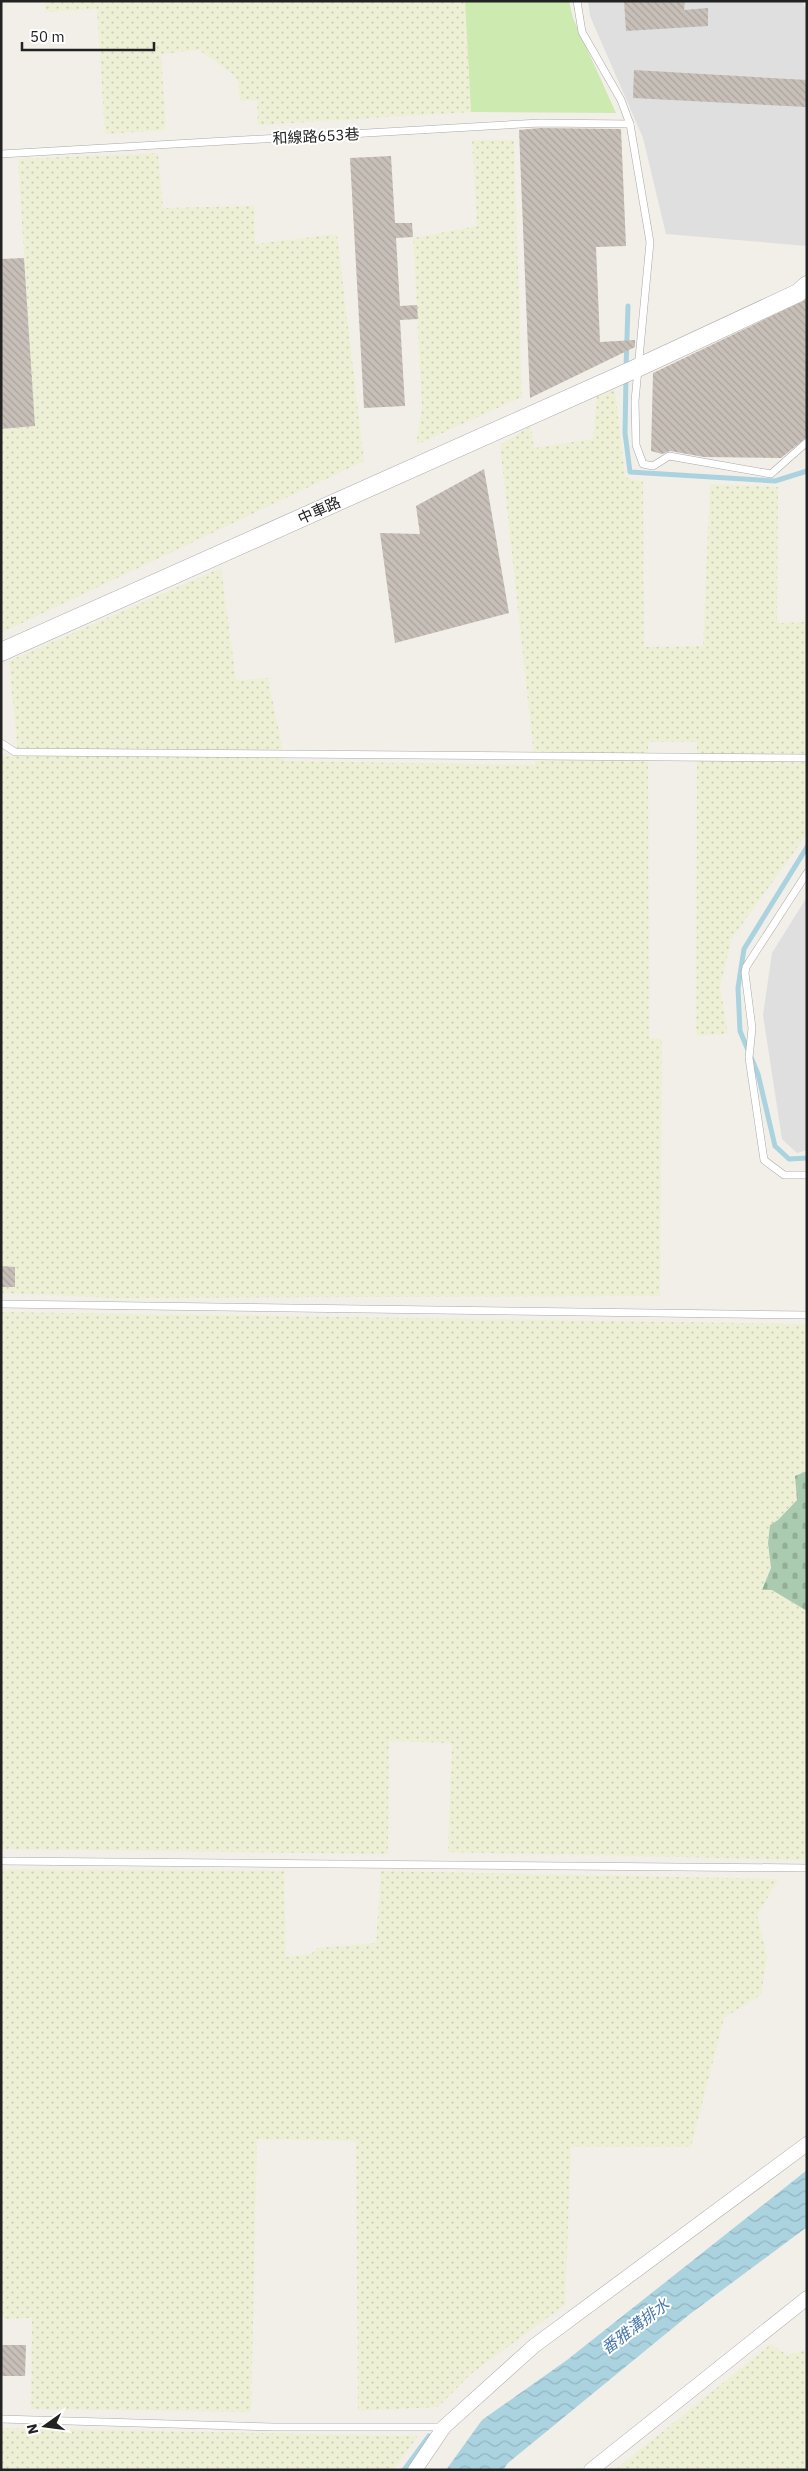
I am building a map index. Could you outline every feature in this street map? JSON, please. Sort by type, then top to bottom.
[{"type":"street","name":"中車路","points":[[1,652],[637,368],[798,293],[807,286]]},
{"type":"street","points":[[415,2470],[444,2427],[534,2346],[807,2144]]},
{"type":"street","points":[[591,2470],[807,2298]]},
{"type":"lane","points":[[577,1],[582,32],[621,100],[630,124],[650,242],[637,368],[636,445],[643,464],[653,466],[669,456],[771,474],[807,442]]},
{"type":"lane","name":"和線路653巷","points":[[1,154],[540,124],[630,124]]},
{"type":"lane","points":[[1,743],[15,752],[807,758]]},
{"type":"lane","points":[[807,873],[746,967],[745,974],[752,1028],[749,1058],[764,1160],[784,1176],[807,1175]]},
{"type":"lane","points":[[1,1304],[807,1315]]},
{"type":"lane","points":[[1,1861],[807,1868]]},
{"type":"lane","points":[[1,2419],[273,2427],[444,2427]]},
{"type":"shaded area","points":[[588,1],[802,1],[807,11],[807,246],[666,234],[643,138],[590,16]]},
{"type":"shaded area","points":[[807,897],[807,1150],[797,1153],[782,1139],[763,1015],[772,953]]},
{"type":"green space","points":[[44,1],[465,1],[471,112],[258,125],[257,100],[240,101],[238,81],[233,74],[199,50],[161,54],[166,130],[105,134],[97,9],[45,12]]},
{"type":"green space","points":[[465,1],[569,1],[573,18],[616,113],[471,112]]},
{"type":"green space","points":[[472,140],[514,140],[522,397],[416,445],[422,409],[413,238],[477,226]]},
{"type":"green space","points":[[158,153],[163,208],[254,206],[255,244],[337,234],[364,461],[1,633],[1,429],[35,426],[18,159]]},
{"type":"green space","points":[[615,390],[625,477],[643,482],[644,647],[703,646],[710,484],[778,487],[777,623],[807,622],[807,834],[732,938],[720,986],[728,1034],[696,1036],[697,742],[648,742],[649,1038],[662,1039],[660,1296],[116,1298],[1,1293],[1,757],[18,755],[9,661],[221,568],[236,680],[268,678],[285,761],[535,765],[500,445],[531,426],[534,448],[593,439],[597,396]]},
{"type":"green space","points":[[1,1312],[807,1324],[807,1471],[795,1476],[797,1499],[778,1520],[770,1525],[768,1543],[771,1568],[762,1589],[772,1590],[807,1611],[807,1860],[448,1852],[452,1743],[389,1741],[388,1854],[1,1849]]},
{"type":"green space","points":[[807,1471],[807,1611],[772,1590],[762,1590],[771,1568],[768,1543],[770,1525],[778,1520],[797,1500],[795,1476]]},
{"type":"green space","points":[[1,1869],[284,1871],[286,1957],[311,1954],[318,1948],[376,1943],[381,1871],[779,1879],[757,1915],[767,1956],[761,1995],[724,2018],[691,2147],[571,2147],[565,2305],[471,2374],[438,2407],[358,2411],[356,2141],[257,2139],[251,2412],[31,2409],[32,2318],[1,2319]]},
{"type":"green space","points":[[771,2344],[787,2355],[807,2350],[807,2470],[615,2470]]},
{"type":"green space","points":[[1,2428],[418,2436],[393,2470],[1,2470]]},
{"type":"water","name":"番雅溝排水","points":[[807,2170],[807,2227],[690,2314],[508,2463],[503,2470],[446,2470],[482,2420],[567,2360]]},
{"type":"building","points":[[624,1],[685,1],[684,10],[708,8],[708,26],[626,31]]},
{"type":"building","points":[[634,70],[807,80],[807,107],[633,98]]},
{"type":"building","points":[[540,128],[621,129],[626,246],[596,247],[600,342],[635,340],[635,347],[530,398],[519,130]]},
{"type":"building","points":[[391,156],[395,223],[412,223],[413,237],[396,238],[400,306],[417,305],[418,319],[400,320],[405,406],[364,408],[350,158]]},
{"type":"building","points":[[24,258],[35,426],[1,429],[1,259]]},
{"type":"building","points":[[807,299],[807,437],[781,458],[704,457],[670,451],[662,454],[651,451],[653,373]]},
{"type":"building","points":[[484,469],[509,613],[395,643],[380,533],[420,534],[416,506]]},
{"type":"building","points":[[1,1266],[15,1267],[15,1287],[1,1287]]},
{"type":"building","points":[[1,2345],[26,2345],[25,2376],[1,2376]]},
{"type":"waterway","points":[[626,368],[628,306]]},
{"type":"waterway","points":[[626,377],[625,433],[630,472],[775,481],[807,471]]},
{"type":"waterway","points":[[807,847],[744,949],[738,988],[740,1031],[758,1074],[775,1146],[789,1159],[807,1158]]},
{"type":"waterway","points":[[404,2470],[429,2436]]}]
